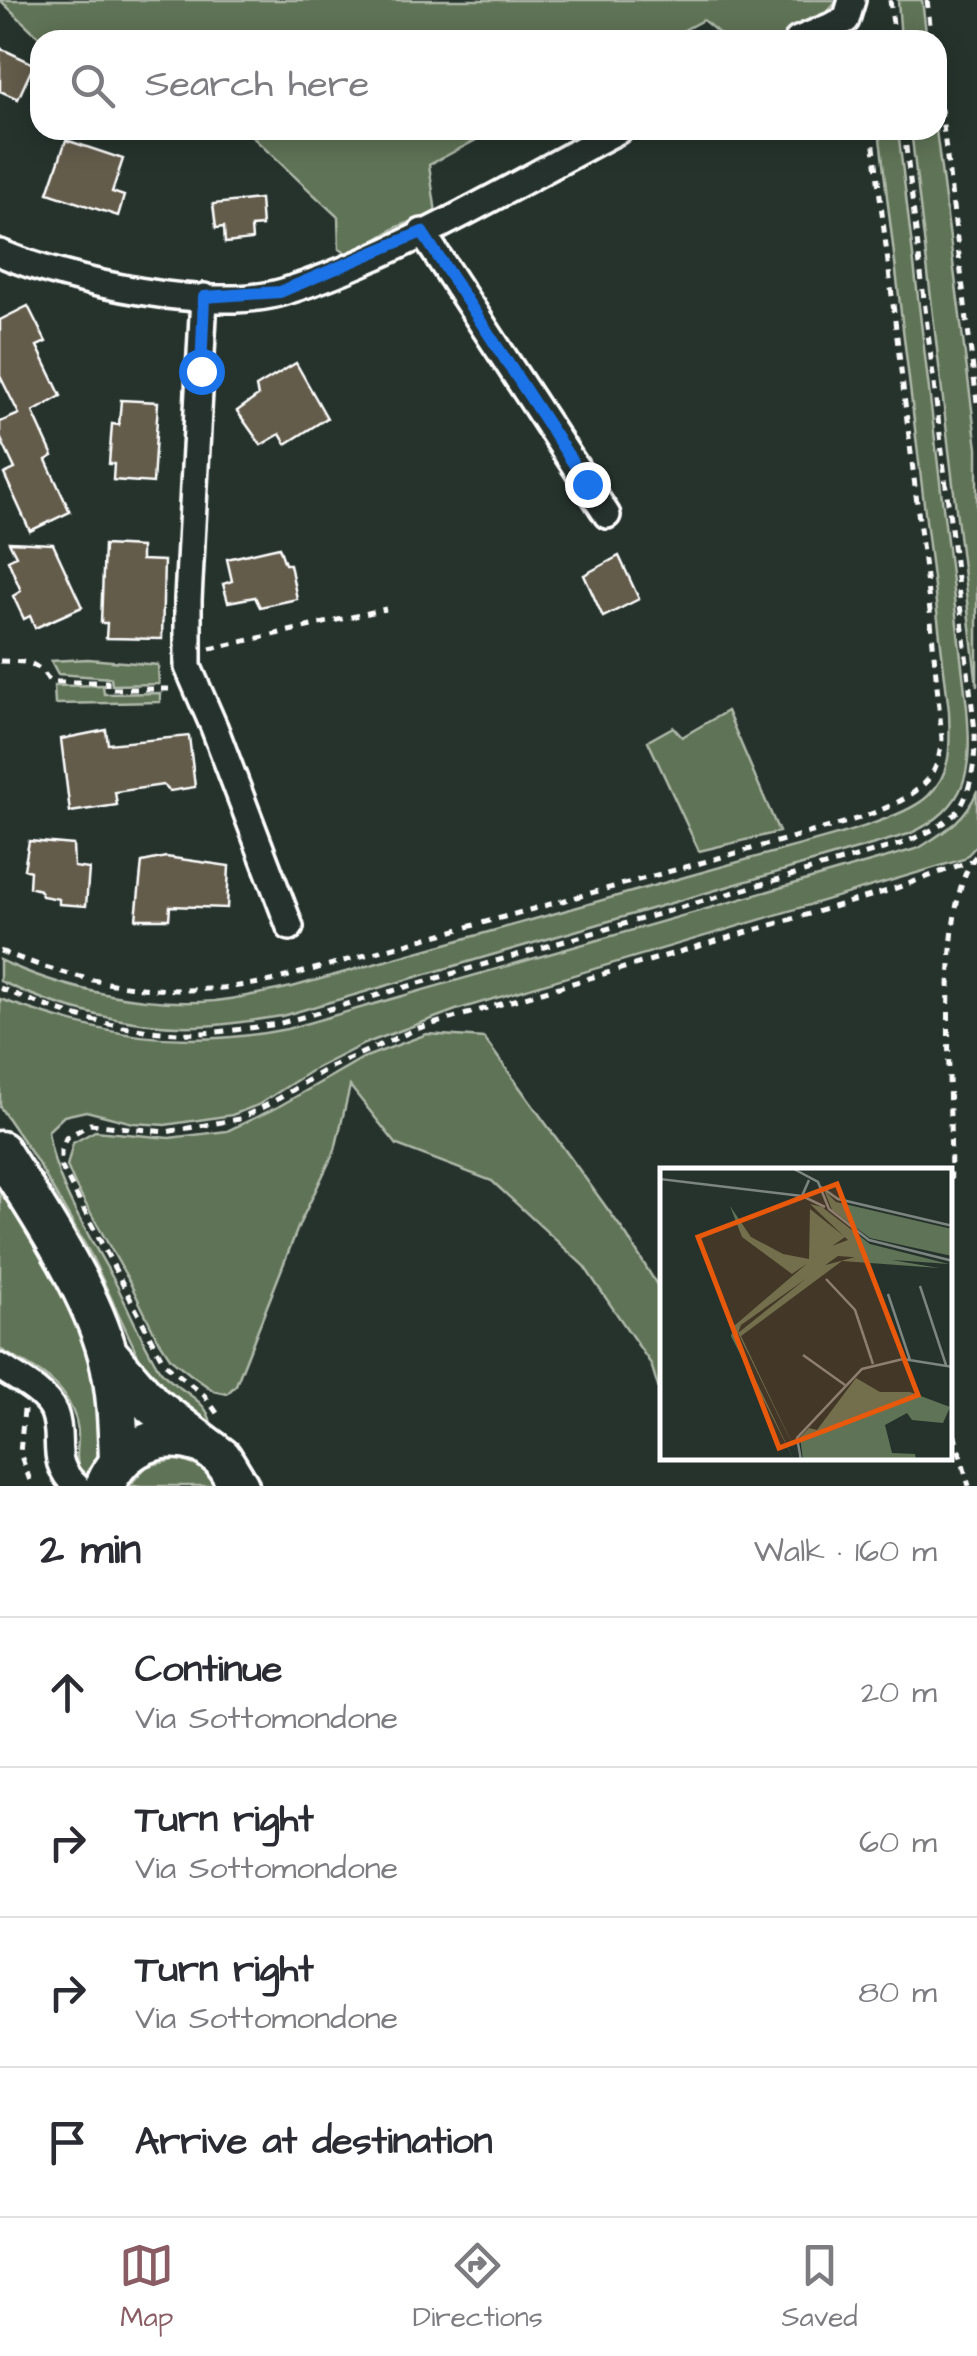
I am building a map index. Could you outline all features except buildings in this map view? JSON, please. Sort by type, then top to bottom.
[{"type":"main road","points":[[0,1150],[52,1233],[108,1353],[118,1407],[112,1474]]},
{"type":"main road","points":[[108,1353],[152,1404],[228,1465],[240,1486]]},
{"type":"main road","points":[[112,1474],[133,1450],[157,1439],[183,1438],[206,1446]]},
{"type":"street","points":[[822,30],[846,20],[852,0]]},
{"type":"street","points":[[0,252],[64,274],[138,292],[184,298],[280,292],[422,232],[599,140]]},
{"type":"street","points":[[422,232],[607,515]]},
{"type":"street","points":[[204,297],[187,654],[196,690],[214,727],[290,927]]},
{"type":"street","points":[[0,1367],[53,1408],[57,1459],[76,1486]]},
{"type":"path","points":[[890,0],[893,30]]},
{"type":"path","points":[[927,0],[931,30]]},
{"type":"path","points":[[0,951],[40,966],[134,990],[220,990],[271,981],[791,838],[873,812],[916,790],[930,777],[939,760],[942,739],[873,140]]},
{"type":"path","points":[[0,988],[107,1025],[180,1034],[278,1024],[904,843],[934,829],[957,812],[976,757],[974,730],[905,140]]},
{"type":"path","points":[[945,140],[977,402]]},
{"type":"path","points":[[187,654],[386,609]]},
{"type":"path","points":[[0,661],[26,662],[41,668],[50,682],[107,682],[107,689],[196,690]]},
{"type":"path","points":[[950,1168],[947,1079],[954,923],[956,900],[977,855]]},
{"type":"path","points":[[206,1446],[224,1435],[222,1419],[204,1395],[164,1364],[61,1166],[66,1138],[90,1124],[166,1132],[239,1119],[328,1068],[419,1028],[891,890],[971,861]]},
{"type":"path","points":[[32,1389],[21,1417],[20,1453],[32,1486]]},
{"type":"path","points":[[952,1426],[969,1486]]},
{"type":"green space","points":[[0,0],[838,0],[821,19],[797,30],[715,30],[703,20],[684,30],[32,30]]},
{"type":"green space","points":[[898,0],[922,0],[926,30],[900,30]]},
{"type":"green space","points":[[256,140],[476,140],[429,165],[436,213],[397,227],[351,255],[339,249],[338,217]]},
{"type":"green space","points":[[880,140],[899,140],[967,708],[967,768],[963,784],[944,812],[909,834],[282,1016],[207,1026],[147,1024],[71,1008],[0,981],[0,960],[77,988],[133,999],[215,1001],[264,993],[843,833],[894,816],[914,806],[936,787],[946,767],[949,711]]},
{"type":"green space","points":[[912,140],[937,140],[977,448],[977,686]]},
{"type":"green space","points":[[88,659],[158,665],[159,684],[112,685],[111,678],[58,674],[51,661]]},
{"type":"green space","points":[[103,685],[104,694],[160,693],[160,702],[55,704],[54,686]]},
{"type":"green space","points":[[727,711],[779,832],[699,851],[648,741],[673,727],[682,737]]},
{"type":"green space","points":[[977,791],[977,845],[964,859],[456,1010],[364,1044],[311,1071],[258,1105],[232,1115],[165,1125],[133,1123],[86,1111],[64,1116],[48,1131],[66,1192],[159,1369],[197,1400],[211,1424],[179,1408],[148,1377],[91,1255],[0,1107],[0,999],[108,1031],[141,1036],[210,1039],[287,1029],[919,848],[960,818]]},
{"type":"green space","points":[[427,1034],[484,1038],[627,1236],[660,1290],[660,1393],[651,1364],[584,1266],[492,1181],[397,1145],[350,1086],[335,1150],[299,1225],[236,1385],[227,1394],[214,1391],[171,1359],[75,1185],[67,1166],[73,1143],[95,1131],[169,1138],[227,1131],[363,1058]]},
{"type":"green space","points":[[0,1174],[65,1286],[112,1413],[94,1480],[80,1470],[77,1425],[65,1396],[44,1375],[0,1349]]},
{"type":"green space","points":[[177,1459],[200,1467],[217,1486],[129,1486],[147,1466]]},
{"type":"route","points":[[201,371],[204,297],[280,292],[422,232],[587,484]]}]
